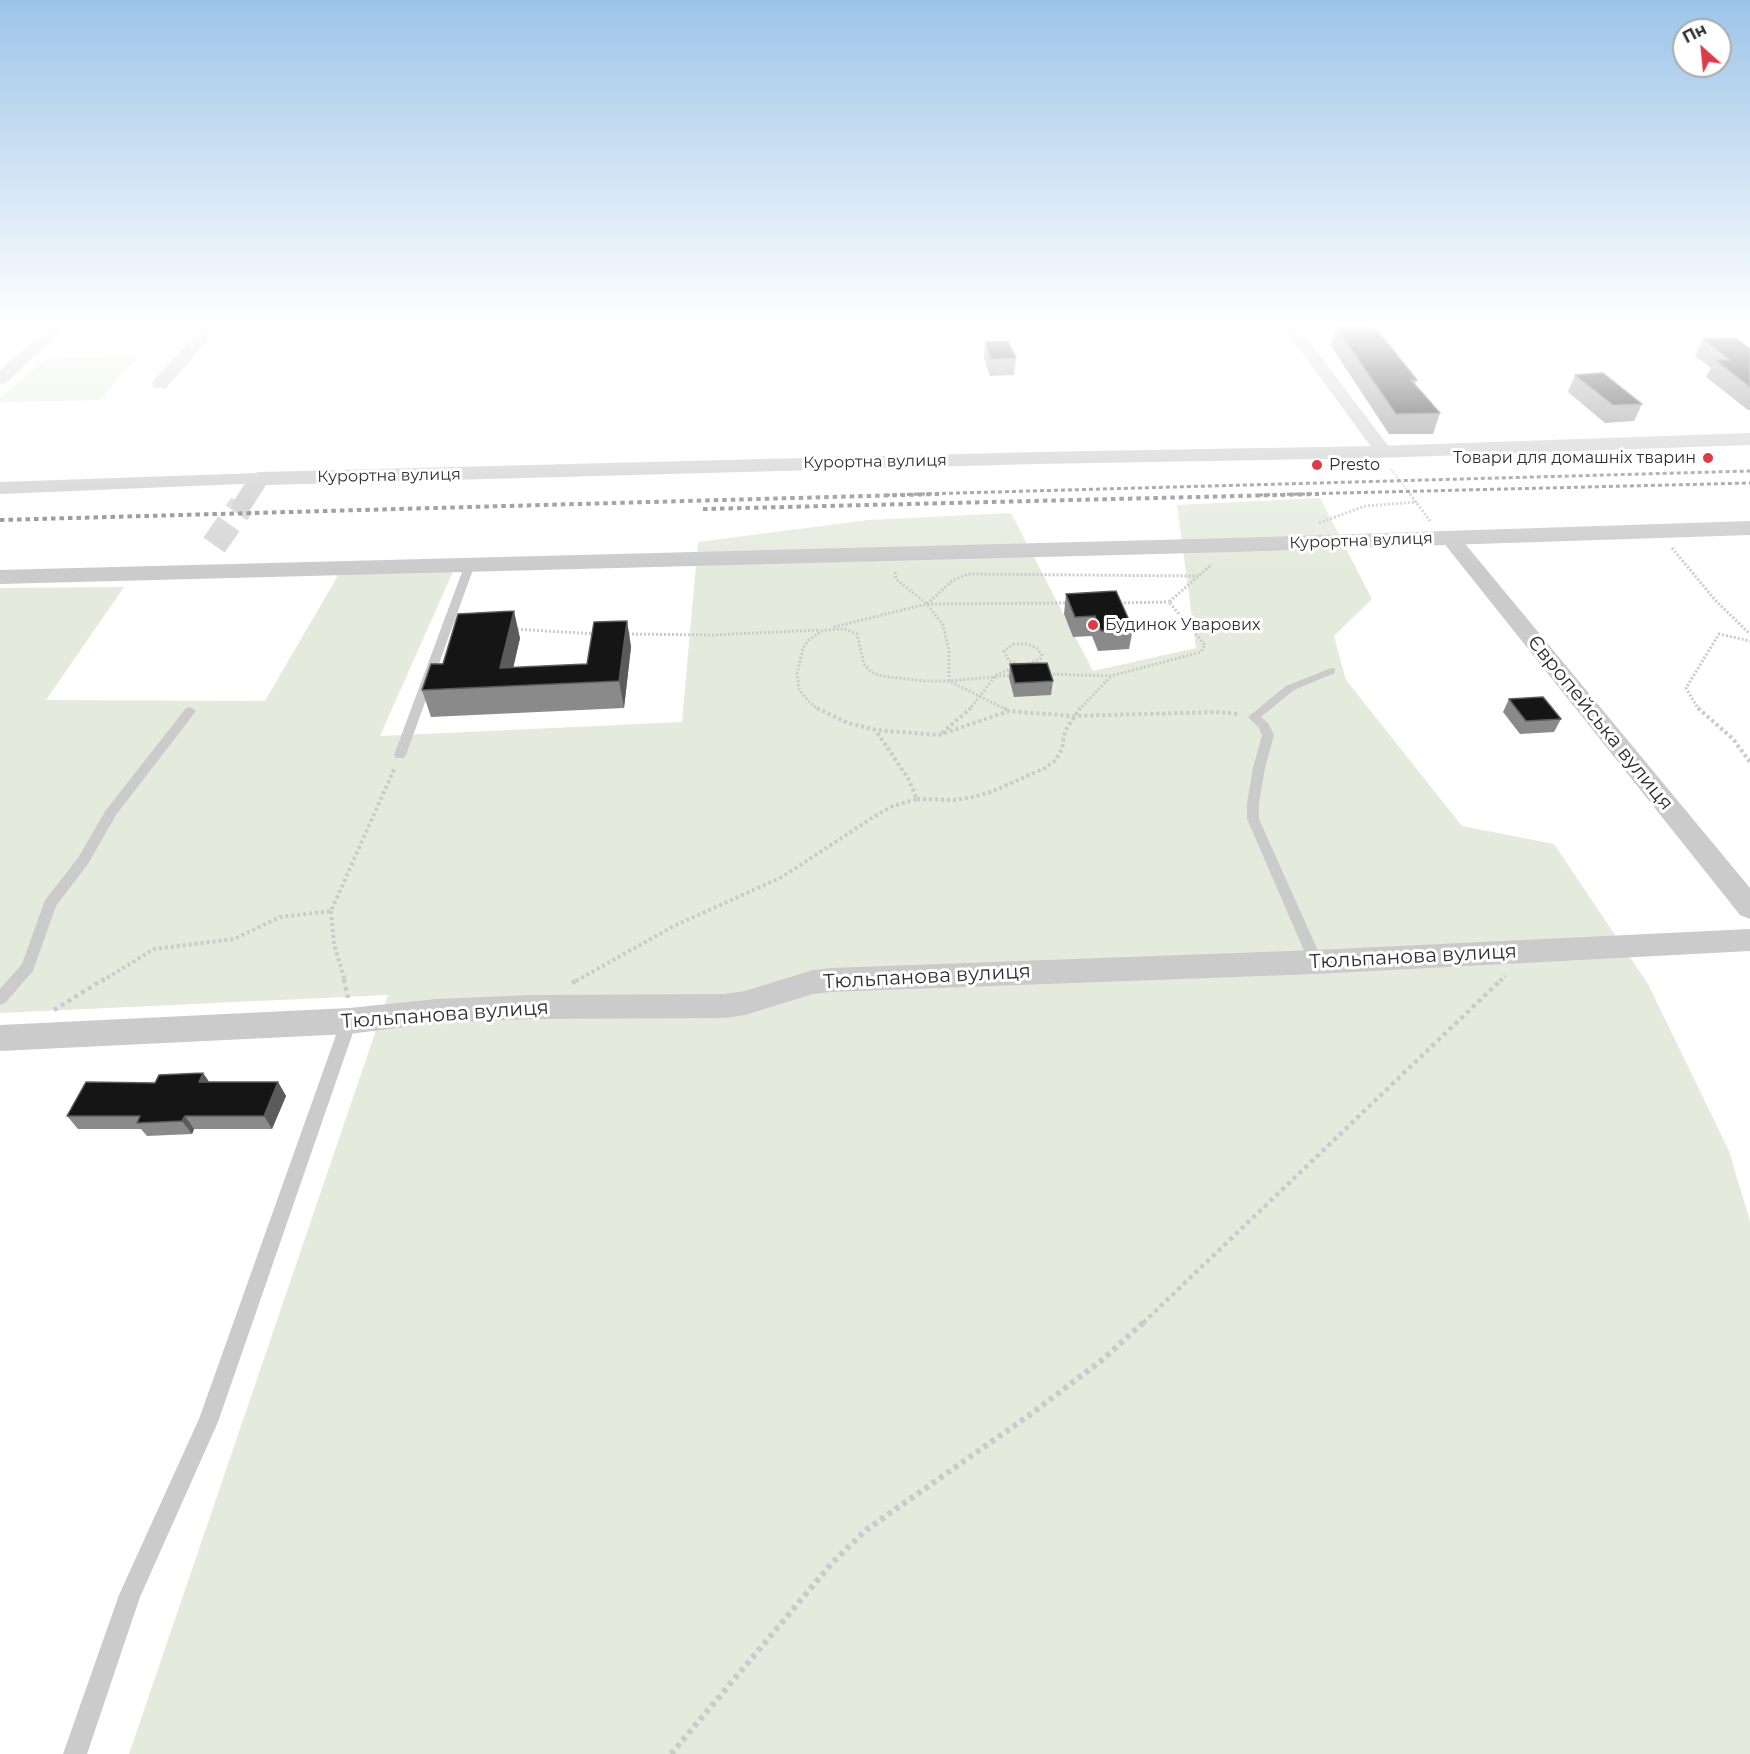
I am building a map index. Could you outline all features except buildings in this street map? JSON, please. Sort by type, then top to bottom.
[{"type":"street","points":[[1347,406],[1380,452]]},
{"type":"street","name":"Курортна вулиця","points":[[0,488],[1037,458],[1380,452],[1750,439]]},
{"type":"street","points":[[242,505],[259,479]]},
{"type":"street","name":"Курортна вулиця","points":[[0,577],[196,570],[1233,545],[1750,528]]},
{"type":"street","name":"Європейська вулиця","points":[[1447,538],[1750,908]]},
{"type":"street","points":[[196,570],[214,545]]},
{"type":"street","name":"Тюльпанова вулиця","points":[[0,1038],[349,1022],[437,1011],[519,1007],[724,1006],[745,1003],[813,982],[831,980],[1316,962],[1750,940]]},
{"type":"lane","points":[[400,755],[470,564]]},
{"type":"lane","points":[[1316,962],[1253,819],[1253,803],[1259,768],[1268,735],[1264,726],[1254,717],[1290,688],[1331,671]]},
{"type":"lane","points":[[0,999],[28,967],[50,904],[83,861],[111,813],[190,711]]},
{"type":"lane","points":[[75,1754],[130,1595],[208,1422],[349,1022]]},
{"type":"path","points":[[1380,452],[1447,538]]},
{"type":"path","points":[[1318,523],[1365,506],[1417,502]]},
{"type":"path","points":[[1659,531],[1715,600],[1750,634]]},
{"type":"path","points":[[1106,603],[1169,602],[1233,545]]},
{"type":"path","points":[[891,554],[896,579],[927,604],[944,625],[948,637],[950,681]]},
{"type":"path","points":[[927,604],[952,581],[968,574],[1199,576]]},
{"type":"path","points":[[1043,675],[1111,676],[1197,654],[1204,649],[1201,639],[1169,602]]},
{"type":"path","points":[[1009,711],[939,735],[876,730],[848,723],[821,711],[807,701],[799,689],[797,674],[803,648],[809,640],[823,630],[927,604],[1075,603]]},
{"type":"path","points":[[506,628],[599,634]]},
{"type":"path","points":[[622,634],[713,635],[844,629],[857,634],[864,664],[876,675],[895,679],[950,681],[996,675],[1020,675]]},
{"type":"path","points":[[1750,641],[1719,634],[1686,688],[1699,710],[1733,739],[1750,762]]},
{"type":"path","points":[[939,735],[962,717],[981,697],[996,675],[1019,665],[1037,662],[1042,655],[1041,651],[1026,644],[1009,646],[1004,655],[1009,661],[1019,665]]},
{"type":"path","points":[[1046,668],[1055,674]]},
{"type":"path","points":[[571,983],[672,927],[783,877],[893,806],[917,799],[954,800],[973,797],[991,792],[1045,768],[1056,760],[1062,749],[1065,731],[1073,716],[1111,676]]},
{"type":"path","points":[[950,681],[1009,711],[1073,716],[1216,712],[1254,717]]},
{"type":"path","points":[[876,730],[909,778],[917,799]]},
{"type":"path","points":[[349,1022],[347,987],[334,944],[331,911],[400,755]]},
{"type":"path","points":[[47,1014],[154,949],[234,939],[280,917],[331,911]]},
{"type":"path","points":[[671,1754],[832,1563],[866,1530],[1031,1414],[1102,1360],[1161,1307],[1531,951]]},
{"type":"shaded area","points":[[1320,498],[1372,599],[1334,636],[1346,680],[1462,826],[1554,844],[1648,984],[1729,1151],[1750,1221],[1750,1754],[129,1754],[388,995],[0,1013],[0,588],[124,587],[46,700],[265,701],[343,567],[455,567],[380,736],[682,722],[698,542],[868,520],[1011,513],[1093,671],[1196,648],[1177,505]]},
{"type":"tunnel","points":[[214,545],[242,505]]},
{"type":"railway","points":[[886,495],[1750,471]]},
{"type":"railway","points":[[1259,495],[1750,483]]},
{"type":"railway","points":[[0,520],[939,494]]},
{"type":"railway","points":[[703,509],[1319,494]]},
{"type":"place","name":"Товари для домашніх тварин","points":[[1708,458]]},
{"type":"place","name":"Presto","points":[[1317,465]]},
{"type":"place","name":"Будинок Уварових","points":[[1093,625]]}]
